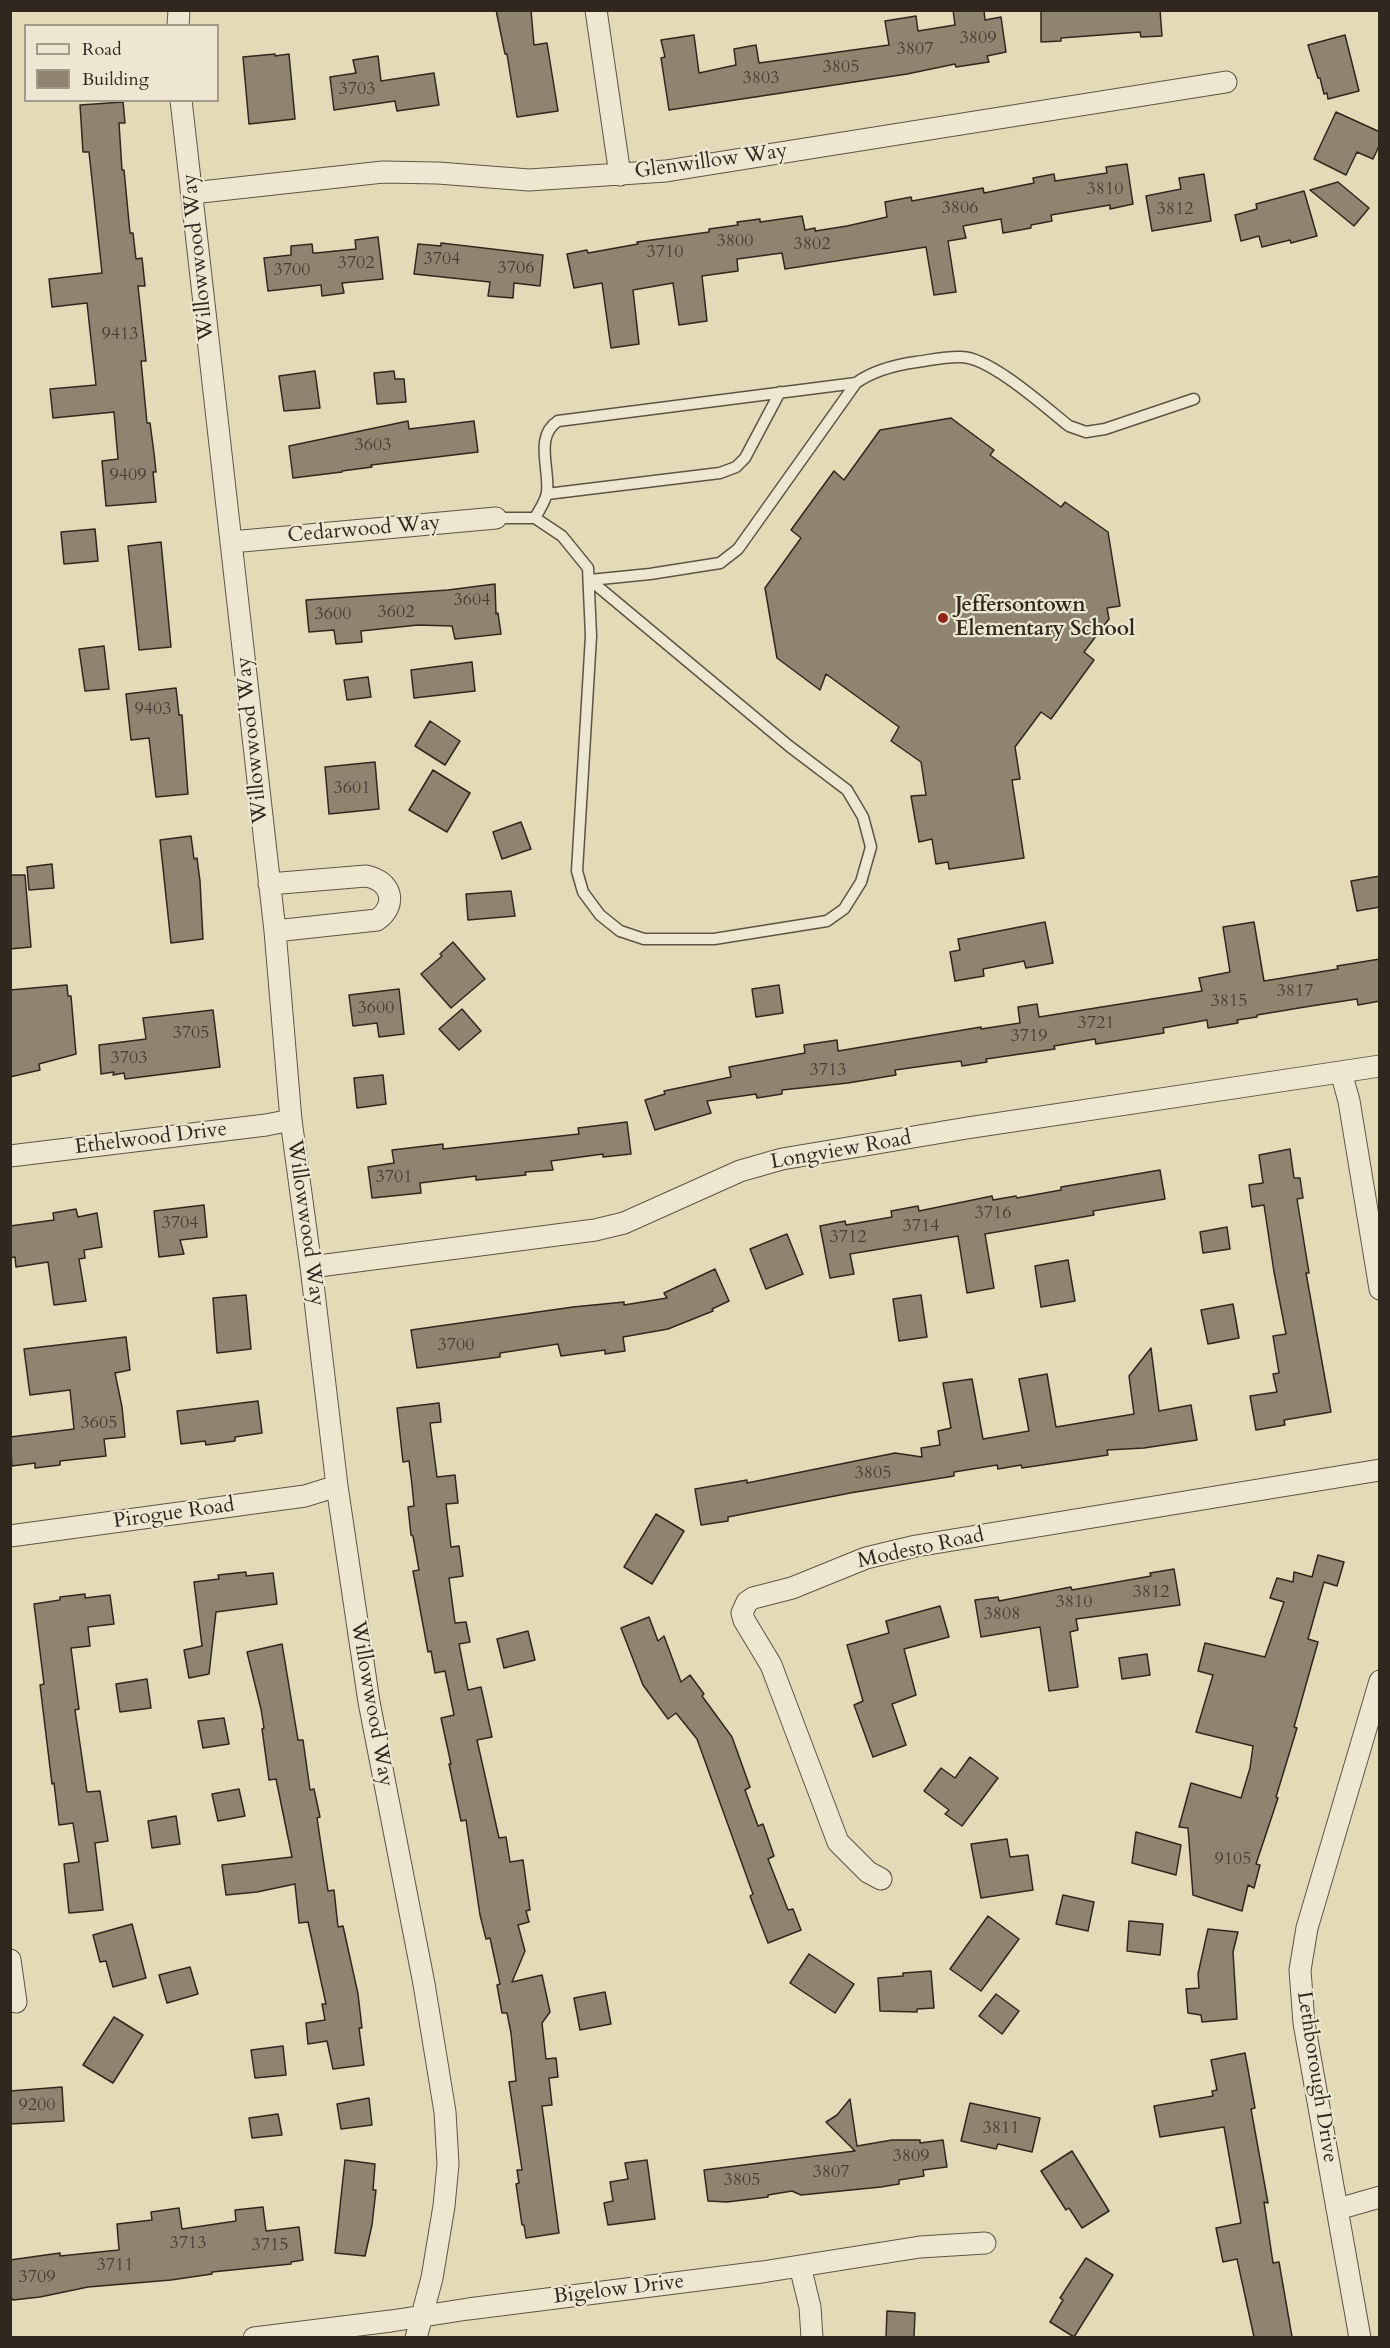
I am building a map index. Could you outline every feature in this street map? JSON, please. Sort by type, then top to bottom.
[{"type":"street","points":[[596,10],[620,175]]},
{"type":"street","name":"Glenwillow Way","points":[[192,193],[383,172],[438,172],[529,180],[678,169],[1226,82]]},
{"type":"street","name":"Willowwood Way","points":[[181,102],[275,931],[291,1120],[337,1486],[369,1702],[424,1984],[446,2112],[448,2164],[444,2206],[432,2278],[416,2337]]},
{"type":"street","name":"Cedarwood Way","points":[[231,542],[496,518]]},
{"type":"street","points":[[269,884],[366,876],[381,881],[389,894],[388,909],[377,920],[275,931]]},
{"type":"street","name":"Longview Road","points":[[311,1267],[595,1230],[624,1223],[740,1171],[782,1159],[955,1130],[1380,1066]]},
{"type":"street","points":[[1341,1072],[1349,1101],[1380,1289]]},
{"type":"street","name":"Ethelwood Drive","points":[[10,1156],[291,1120]]},
{"type":"street","name":"Modesto Road","points":[[881,1879],[868,1872],[838,1842],[771,1665],[744,1620],[742,1613],[747,1602],[753,1598],[792,1588],[866,1557],[916,1546],[1380,1470]]},
{"type":"street","name":"Pirogue Road","points":[[10,1536],[305,1497],[337,1486]]},
{"type":"street","name":"Lethborough Drive","points":[[1360,2337],[1304,2023],[1300,1970],[1307,1928],[1380,1682]]},
{"type":"street","points":[[10,1960],[16,2002]]},
{"type":"street","points":[[1338,2209],[1380,2197]]},
{"type":"street","name":"Bigelow Drive","points":[[254,2337],[800,2266],[920,2247],[985,2243]]},
{"type":"street","points":[[800,2266],[810,2307],[812,2337]]},
{"type":"lane","points":[[590,580],[650,574],[720,563],[738,549],[856,382],[870,373],[906,364],[962,357],[981,361],[1069,426],[1086,432],[1106,429],[1194,399]]},
{"type":"lane","points":[[535,518],[547,494],[545,442],[548,431],[558,421],[856,382]]},
{"type":"lane","points":[[547,494],[720,473],[736,467],[745,458],[780,392]]},
{"type":"lane","points":[[496,518],[535,518],[562,536],[588,568],[591,636],[577,871],[583,892],[600,915],[620,931],[644,939],[714,939],[827,921],[844,909],[861,882],[871,847],[863,817],[847,790],[789,746],[590,580]]},
{"type":"building","points":[[496,10],[531,10],[534,45],[547,43],[558,111],[517,117],[507,54],[505,54]]},
{"type":"building","points":[[953,10],[984,10],[985,20],[1001,17],[1006,52],[987,56],[989,62],[956,67],[955,64],[907,74],[669,110],[661,58],[665,57],[661,40],[694,35],[699,73],[736,65],[734,49],[756,45],[759,63],[889,45],[885,21],[916,16],[918,31],[955,25]]},
{"type":"building","points":[[1041,10],[1160,10],[1162,36],[1141,37],[1140,32],[1061,38],[1061,41],[1041,42]]},
{"type":"building","points":[[1345,35],[1359,91],[1328,99],[1327,93],[1324,94],[1320,78],[1318,78],[1308,45]]},
{"type":"building","points":[[275,54],[275,56],[289,54],[295,119],[249,124],[243,57]]},
{"type":"building","points":[[378,56],[381,81],[434,73],[439,105],[397,111],[395,101],[334,110],[330,77],[356,73],[353,60]]},
{"type":"building","points":[[123,102],[125,123],[119,123],[122,170],[124,170],[130,233],[133,233],[136,259],[142,258],[145,286],[138,286],[146,361],[141,361],[147,423],[150,423],[154,453],[156,502],[106,506],[102,461],[118,459],[114,412],[53,418],[50,389],[96,385],[87,303],[52,307],[49,279],[102,273],[89,152],[83,152],[80,105]]},
{"type":"building","points":[[1336,112],[1380,132],[1380,144],[1373,159],[1357,152],[1346,175],[1314,159]]},
{"type":"building","points":[[1127,164],[1133,204],[1110,209],[1110,205],[1051,215],[1052,221],[1031,225],[1031,228],[1003,233],[1001,219],[963,226],[966,238],[948,241],[956,292],[934,295],[926,247],[785,269],[782,253],[737,259],[738,271],[702,276],[707,321],[679,325],[673,283],[633,290],[639,344],[611,348],[602,283],[574,288],[567,254],[587,250],[588,253],[638,244],[637,242],[709,232],[709,229],[760,219],[760,222],[802,216],[805,230],[815,228],[815,231],[847,226],[887,217],[885,202],[911,197],[912,201],[983,188],[984,193],[1034,183],[1033,178],[1054,174],[1055,181],[1107,173],[1106,167]]},
{"type":"building","points":[[1204,174],[1211,221],[1152,231],[1146,196],[1181,189],[1179,178]]},
{"type":"building","points":[[1338,182],[1369,208],[1354,226],[1310,190]]},
{"type":"building","points":[[1304,191],[1317,236],[1262,247],[1259,236],[1241,241],[1235,215],[1257,209],[1256,204]]},
{"type":"building","points":[[378,237],[383,279],[342,283],[344,293],[322,296],[321,285],[268,291],[264,258],[291,255],[291,246],[312,244],[313,253],[356,249],[355,240]]},
{"type":"building","points":[[441,243],[543,255],[540,286],[514,283],[513,298],[488,296],[490,282],[414,274],[418,244],[441,246]]},
{"type":"building","points":[[315,371],[320,408],[284,411],[279,376]]},
{"type":"building","points":[[394,371],[395,379],[404,379],[406,402],[377,404],[374,373]]},
{"type":"building","points":[[951,418],[994,450],[990,455],[1061,507],[1065,502],[1108,532],[1120,606],[1107,608],[1109,619],[1084,652],[1094,660],[1051,719],[1041,712],[1015,747],[1020,779],[1012,780],[1024,858],[949,869],[948,862],[936,864],[932,839],[919,842],[911,796],[926,795],[921,762],[891,741],[899,727],[826,674],[820,690],[777,658],[765,588],[801,538],[791,530],[834,471],[844,480],[880,430]]},
{"type":"building","points":[[408,421],[409,429],[474,421],[478,452],[371,465],[372,467],[293,478],[289,446]]},
{"type":"building","points":[[95,529],[98,561],[64,564],[61,532]]},
{"type":"building","points":[[161,542],[171,647],[139,650],[128,546]]},
{"type":"building","points":[[495,584],[496,614],[498,613],[501,634],[455,639],[452,626],[418,625],[361,631],[362,642],[336,644],[334,630],[309,632],[306,600],[448,590]]},
{"type":"building","points":[[104,646],[109,689],[85,691],[79,649]]},
{"type":"building","points":[[472,662],[475,691],[414,698],[411,670]]},
{"type":"building","points":[[368,677],[371,697],[347,700],[344,680]]},
{"type":"building","points":[[176,688],[179,715],[182,715],[188,794],[156,797],[149,738],[131,740],[126,694]]},
{"type":"building","points":[[430,721],[460,741],[445,765],[415,746]]},
{"type":"building","points":[[375,762],[379,809],[329,814],[325,767]]},
{"type":"building","points":[[433,770],[470,793],[447,832],[409,810]]},
{"type":"building","points":[[521,822],[531,849],[502,859],[493,832]]},
{"type":"building","points":[[191,836],[200,881],[203,939],[171,943],[160,840]]},
{"type":"building","points":[[52,864],[54,888],[29,890],[27,867]]},
{"type":"building","points":[[10,875],[25,875],[31,947],[10,949]]},
{"type":"building","points":[[1380,876],[1380,907],[1357,911],[1351,881]]},
{"type":"building","points":[[511,891],[515,916],[468,920],[466,894]]},
{"type":"building","points":[[1045,922],[1053,963],[1026,968],[1024,961],[983,969],[984,976],[955,981],[950,952],[960,950],[958,939]]},
{"type":"building","points":[[1254,922],[1264,981],[1338,969],[1337,966],[1380,959],[1380,1001],[1358,1005],[1357,999],[1311,1006],[1257,1015],[1257,1017],[1237,1020],[1238,1023],[1208,1028],[1207,1020],[1163,1028],[1164,1033],[1096,1044],[1095,1039],[1054,1046],[1055,1049],[986,1059],[987,1062],[962,1066],[961,1061],[938,1064],[895,1070],[896,1075],[848,1083],[782,1090],[782,1094],[757,1098],[756,1094],[707,1101],[711,1113],[655,1130],[645,1100],[665,1094],[664,1091],[731,1077],[729,1067],[805,1053],[804,1045],[837,1040],[838,1051],[981,1027],[981,1029],[1020,1023],[1018,1007],[1037,1004],[1039,1017],[1202,991],[1199,978],[1230,972],[1223,927]]},
{"type":"building","points":[[453,942],[485,979],[451,1008],[421,974],[442,956],[440,954]]},
{"type":"building","points":[[67,985],[68,996],[71,996],[76,1054],[39,1064],[40,1070],[10,1077],[10,990]]},
{"type":"building","points":[[779,985],[783,1013],[756,1017],[752,989]]},
{"type":"building","points":[[399,989],[404,1034],[379,1037],[377,1023],[353,1026],[349,995]]},
{"type":"building","points":[[462,1009],[481,1031],[459,1050],[439,1029]]},
{"type":"building","points":[[213,1010],[220,1067],[125,1079],[124,1073],[101,1074],[99,1045],[146,1039],[143,1018]]},
{"type":"building","points":[[383,1075],[386,1104],[357,1108],[354,1078]]},
{"type":"building","points":[[627,1122],[631,1154],[603,1157],[603,1154],[551,1161],[553,1170],[525,1172],[526,1175],[476,1180],[476,1176],[420,1183],[421,1193],[372,1198],[368,1167],[394,1163],[392,1150],[443,1144],[443,1149],[579,1134],[578,1128]]},
{"type":"building","points":[[1290,1149],[1294,1178],[1300,1178],[1303,1198],[1297,1199],[1309,1273],[1306,1273],[1331,1412],[1284,1420],[1285,1425],[1256,1430],[1250,1396],[1277,1392],[1273,1374],[1279,1373],[1273,1336],[1286,1334],[1264,1205],[1252,1207],[1249,1185],[1263,1183],[1259,1155]]},
{"type":"building","points":[[1160,1170],[1165,1199],[1093,1211],[1094,1215],[985,1234],[994,1288],[967,1293],[958,1236],[850,1254],[854,1274],[830,1278],[820,1226],[845,1221],[846,1225],[892,1217],[891,1211],[918,1206],[919,1211],[992,1196],[993,1200],[1016,1196],[1017,1198],[1061,1190],[1061,1187]]},
{"type":"building","points":[[204,1205],[207,1237],[180,1240],[184,1254],[159,1257],[154,1211]]},
{"type":"building","points":[[76,1209],[78,1217],[97,1213],[102,1247],[84,1250],[85,1258],[79,1259],[86,1301],[54,1305],[48,1262],[16,1267],[15,1257],[10,1258],[10,1226],[54,1220],[53,1213]]},
{"type":"building","points":[[1227,1227],[1230,1249],[1203,1253],[1200,1232]]},
{"type":"building","points":[[787,1234],[803,1274],[766,1289],[750,1249]]},
{"type":"building","points":[[1068,1260],[1075,1301],[1041,1307],[1035,1266]]},
{"type":"building","points":[[715,1269],[729,1301],[712,1309],[713,1311],[668,1329],[623,1337],[625,1351],[605,1354],[605,1350],[561,1356],[558,1344],[500,1353],[500,1357],[417,1368],[411,1330],[573,1307],[624,1302],[624,1305],[667,1298],[664,1293]]},
{"type":"building","points":[[246,1295],[251,1349],[217,1353],[213,1298]]},
{"type":"building","points":[[921,1295],[927,1337],[899,1341],[893,1299]]},
{"type":"building","points":[[1233,1304],[1239,1338],[1208,1344],[1201,1310]]},
{"type":"building","points":[[126,1337],[130,1370],[115,1373],[125,1437],[104,1439],[106,1456],[60,1461],[60,1465],[35,1468],[35,1463],[12,1466],[10,1437],[74,1429],[70,1390],[30,1395],[24,1349]]},
{"type":"building","points":[[1151,1348],[1159,1411],[1191,1405],[1197,1440],[1144,1448],[1107,1450],[1108,1455],[1022,1468],[1021,1465],[998,1469],[997,1465],[954,1472],[954,1476],[850,1493],[728,1517],[728,1521],[701,1525],[695,1489],[747,1480],[747,1483],[895,1453],[922,1457],[921,1448],[940,1445],[938,1431],[951,1428],[943,1383],[972,1379],[983,1439],[1029,1431],[1019,1379],[1047,1374],[1056,1427],[1134,1414],[1129,1376]]},
{"type":"building","points":[[258,1401],[262,1433],[235,1437],[235,1441],[206,1445],[205,1441],[181,1444],[177,1411]]},
{"type":"building","points":[[439,1403],[441,1422],[430,1423],[437,1477],[455,1475],[458,1503],[446,1504],[451,1547],[459,1546],[463,1576],[449,1578],[455,1623],[466,1622],[470,1642],[459,1644],[468,1690],[481,1687],[492,1737],[477,1740],[499,1838],[506,1837],[510,1862],[523,1860],[530,1910],[526,1911],[529,1922],[518,1925],[525,1951],[512,1982],[542,1975],[550,2012],[542,2023],[546,2059],[556,2058],[558,2077],[549,2078],[552,2105],[542,2106],[559,2233],[526,2238],[516,2184],[519,2183],[517,2170],[522,2170],[509,2082],[516,2081],[511,2033],[507,2013],[502,2013],[497,1985],[500,1984],[490,1938],[486,1939],[480,1915],[466,1820],[461,1821],[449,1764],[451,1764],[441,1718],[454,1715],[445,1671],[435,1673],[431,1651],[428,1652],[413,1571],[419,1570],[411,1535],[408,1507],[414,1506],[412,1485],[409,1461],[403,1462],[397,1408]]},
{"type":"building","points":[[656,1514],[684,1531],[652,1584],[624,1567]]},
{"type":"building","points":[[1318,1555],[1344,1562],[1337,1586],[1324,1582],[1308,1639],[1318,1642],[1294,1727],[1297,1728],[1276,1797],[1278,1798],[1256,1864],[1260,1865],[1254,1888],[1248,1885],[1242,1911],[1193,1895],[1188,1828],[1179,1827],[1191,1783],[1241,1798],[1250,1768],[1253,1746],[1196,1732],[1213,1675],[1198,1671],[1205,1643],[1265,1657],[1284,1602],[1270,1598],[1277,1578],[1293,1582],[1294,1572],[1312,1577]]},
{"type":"building","points":[[1174,1569],[1180,1605],[1076,1619],[1078,1630],[1070,1632],[1078,1687],[1049,1691],[1040,1627],[981,1637],[975,1600],[998,1597],[999,1601],[1071,1587],[1072,1590],[1151,1576],[1150,1573]]},
{"type":"building","points":[[246,1572],[246,1576],[273,1573],[277,1604],[216,1612],[209,1674],[189,1678],[184,1650],[202,1646],[194,1582],[219,1579],[218,1575]]},
{"type":"building","points":[[85,1594],[85,1598],[110,1595],[114,1624],[88,1627],[90,1646],[71,1648],[79,1709],[75,1710],[87,1792],[100,1791],[108,1841],[95,1843],[103,1910],[69,1913],[64,1864],[79,1862],[73,1823],[59,1825],[40,1685],[44,1684],[34,1604],[60,1600],[60,1597]]},
{"type":"building","points":[[940,1606],[949,1637],[904,1649],[916,1695],[892,1704],[906,1745],[873,1757],[854,1705],[863,1701],[847,1645],[889,1633],[886,1621]]},
{"type":"building","points":[[649,1617],[658,1641],[664,1636],[681,1682],[690,1675],[704,1694],[702,1696],[732,1737],[750,1787],[745,1790],[758,1826],[763,1824],[774,1856],[768,1859],[788,1910],[793,1909],[801,1930],[768,1943],[750,1896],[753,1894],[697,1739],[676,1713],[668,1719],[643,1685],[621,1628]]},
{"type":"building","points":[[528,1631],[535,1660],[504,1668],[497,1639]]},
{"type":"building","points":[[282,1644],[298,1740],[303,1740],[310,1790],[314,1789],[320,1817],[317,1818],[328,1891],[334,1890],[338,1927],[343,1926],[358,1994],[362,2028],[359,2028],[364,2065],[333,2069],[327,2041],[308,2044],[306,2023],[325,2020],[322,2004],[326,2004],[308,1922],[299,1923],[295,1884],[257,1892],[226,1895],[222,1865],[292,1857],[276,1779],[269,1780],[261,1709],[247,1652]]},
{"type":"building","points":[[1147,1654],[1150,1675],[1122,1679],[1119,1658]]},
{"type":"building","points":[[147,1679],[151,1708],[120,1712],[116,1684]]},
{"type":"building","points":[[224,1718],[229,1744],[203,1748],[198,1721]]},
{"type":"building","points":[[970,1757],[998,1778],[962,1826],[945,1814],[949,1810],[924,1791],[941,1768],[955,1778]]},
{"type":"building","points":[[239,1789],[245,1816],[218,1821],[212,1794]]},
{"type":"building","points":[[176,1816],[180,1844],[152,1848],[148,1821]]},
{"type":"building","points":[[1136,1832],[1181,1845],[1176,1875],[1132,1863]]},
{"type":"building","points":[[1007,1839],[1010,1857],[1028,1855],[1033,1890],[981,1898],[971,1844]]},
{"type":"building","points":[[1063,1895],[1094,1902],[1088,1931],[1056,1924]]},
{"type":"building","points":[[988,1916],[1019,1939],[981,1991],[950,1969]]},
{"type":"building","points":[[1129,1921],[1163,1924],[1160,1955],[1127,1951]]},
{"type":"building","points":[[132,1924],[146,1978],[113,1987],[106,1961],[100,1962],[93,1935]]},
{"type":"building","points":[[1208,1929],[1238,1932],[1233,1952],[1237,2019],[1202,2022],[1201,2015],[1188,2013],[1186,1989],[1199,1988],[1198,1974]]},
{"type":"building","points":[[809,1954],[854,1984],[835,2013],[790,1983]]},
{"type":"building","points":[[190,1967],[198,1994],[167,2003],[159,1975]]},
{"type":"building","points":[[931,1971],[934,2008],[917,2009],[917,2012],[880,2011],[878,1978]]},
{"type":"building","points":[[605,1992],[611,2024],[580,2030],[574,1998]]},
{"type":"building","points":[[996,1994],[1019,2011],[1002,2034],[979,2016]]},
{"type":"building","points":[[114,2017],[143,2035],[113,2083],[83,2065]]},
{"type":"building","points":[[283,2046],[286,2075],[255,2078],[251,2050]]},
{"type":"building","points":[[1245,2053],[1255,2108],[1251,2109],[1268,2203],[1264,2202],[1273,2263],[1279,2262],[1292,2337],[1254,2337],[1237,2259],[1223,2262],[1216,2228],[1241,2223],[1224,2127],[1160,2137],[1154,2106],[1213,2096],[1212,2091],[1217,2090],[1211,2060]]},
{"type":"building","points":[[62,2087],[64,2121],[10,2124],[10,2091]]},
{"type":"building","points":[[369,2098],[372,2125],[341,2129],[337,2104]]},
{"type":"building","points":[[850,2099],[857,2146],[892,2140],[920,2140],[920,2143],[943,2140],[947,2167],[923,2170],[924,2176],[899,2180],[899,2184],[881,2187],[801,2195],[792,2191],[768,2195],[768,2197],[727,2202],[708,2201],[704,2170],[855,2151],[826,2122],[837,2115]]},
{"type":"building","points":[[970,2103],[1040,2118],[1032,2152],[998,2144],[996,2149],[961,2141]]},
{"type":"building","points":[[278,2114],[282,2135],[252,2138],[249,2118]]},
{"type":"building","points":[[1072,2151],[1109,2211],[1082,2228],[1069,2208],[1066,2210],[1041,2171]]},
{"type":"building","points":[[345,2160],[375,2164],[373,2190],[376,2190],[372,2225],[365,2256],[335,2253]]},
{"type":"building","points":[[647,2160],[655,2219],[608,2225],[604,2203],[613,2201],[610,2182],[628,2179],[625,2163]]},
{"type":"building","points":[[263,2207],[266,2231],[299,2227],[303,2260],[291,2262],[291,2264],[212,2272],[212,2274],[171,2280],[88,2287],[40,2297],[13,2300],[10,2296],[10,2260],[60,2253],[60,2256],[119,2250],[117,2224],[152,2220],[151,2212],[179,2208],[182,2229],[236,2221],[235,2210]]},
{"type":"building","points":[[1086,2258],[1113,2275],[1074,2337],[1050,2322],[1063,2300],[1060,2298]]},
{"type":"building","points":[[887,2311],[915,2313],[914,2337],[886,2337]]},
{"type":"place","name":"Jeffersontown Elementary School","points":[[943,618]]}]
